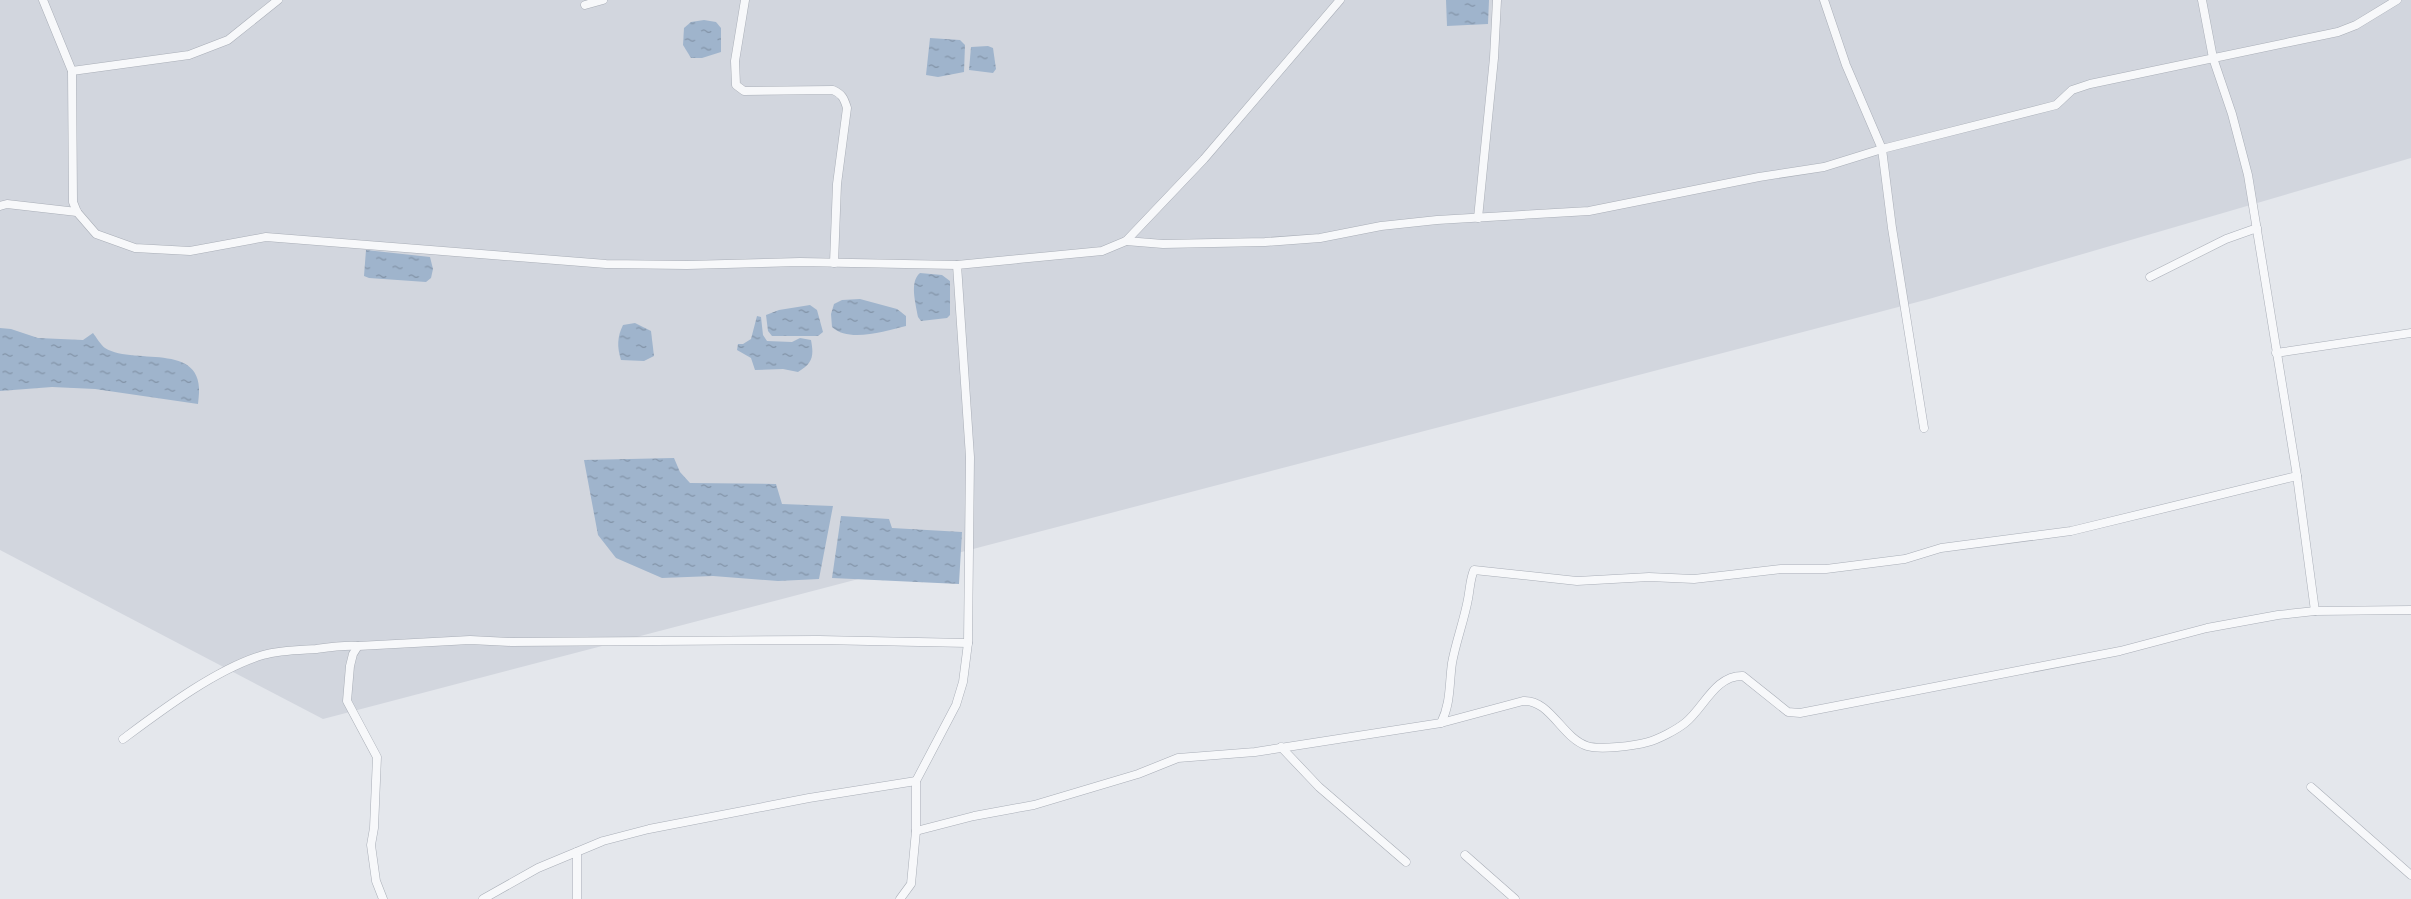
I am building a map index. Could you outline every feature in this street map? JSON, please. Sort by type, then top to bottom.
[{"type":"street","points":[[43,0],[72,71],[73,202],[77,212],[96,234],[135,248],[190,251],[266,237],[606,264],[834,262],[957,265],[1102,251],[1126,241],[1204,159],[1340,0]]},
{"type":"street","points":[[72,71],[188,55],[228,40],[278,0]]},
{"type":"street","points":[[585,5],[603,0]]},
{"type":"street","points":[[745,0],[735,61],[736,85],[744,91],[833,90],[841,94],[847,108],[837,184],[834,262]]},
{"type":"street","points":[[1478,218],[1494,58],[1497,0]]},
{"type":"street","points":[[1824,0],[1846,65],[1882,149],[1924,428]]},
{"type":"street","points":[[2202,0],[2214,58],[2246,167],[2297,476],[2315,611]]},
{"type":"street","points":[[1126,241],[1163,244],[1266,242],[1320,238],[1381,226],[1589,211],[1759,177],[1824,167],[1882,149],[2056,105],[2072,90],[2090,84],[2338,32],[2356,25],[2397,0]]},
{"type":"street","points":[[0,206],[7,204],[77,212]]},
{"type":"street","points":[[2150,277],[2226,239],[2257,228]]},
{"type":"street","points":[[900,899],[911,884],[916,831],[916,781],[956,705],[963,682],[968,643],[970,457],[957,265]]},
{"type":"street","points":[[2276,353],[2411,334]]},
{"type":"street","points":[[1441,723],[1446,714],[1451,692],[1452,663],[1474,570],[1577,580],[1655,577],[1694,578],[1781,569],[1826,569],[1905,558],[1941,548],[2071,531],[2297,476]]},
{"type":"street","points":[[916,831],[974,816],[1034,805],[1138,774],[1178,758],[1247,753],[1441,723],[1532,700],[1540,704],[1566,731],[1586,746],[1606,747],[1649,742],[1686,722],[1713,691],[1735,676],[1742,676],[1788,712],[1800,713],[2120,652],[2225,624],[2315,611],[2411,610]]},
{"type":"street","points":[[123,739],[196,688],[244,662],[274,653],[342,645],[358,646],[470,640],[511,642],[819,640],[968,643]]},
{"type":"street","points":[[358,646],[353,654],[350,666],[347,701],[377,757],[374,828],[371,845],[376,881],[383,899]]},
{"type":"street","points":[[1281,747],[1319,787],[1406,862]]},
{"type":"street","points":[[483,899],[519,877],[603,841],[650,829],[809,798],[916,781]]},
{"type":"street","points":[[2311,786],[2411,875]]},
{"type":"street","points":[[576,852],[577,899]]},
{"type":"street","points":[[1465,855],[1515,899]]},
{"type":"shaded area","points":[[0,0],[2411,0],[2411,158],[1929,299],[323,719],[0,550]]},
{"type":"water","points":[[1446,0],[1489,0],[1488,24],[1447,26]]},
{"type":"water","points":[[704,20],[716,22],[721,28],[721,52],[702,58],[691,58],[683,45],[684,28],[691,22]]},
{"type":"water","points":[[930,38],[960,40],[965,45],[964,72],[938,77],[926,75]]},
{"type":"water","points":[[988,46],[993,48],[996,69],[993,73],[969,70],[971,47]]},
{"type":"water","points":[[366,250],[430,257],[433,269],[431,278],[426,282],[369,278],[364,276]]},
{"type":"water","points":[[920,273],[942,275],[950,281],[950,315],[947,318],[921,321],[918,317],[914,287]]},
{"type":"water","points":[[860,299],[897,309],[906,316],[906,326],[878,333],[857,335],[839,332],[832,327],[831,314],[834,304],[842,300]]},
{"type":"water","points":[[810,305],[817,310],[823,332],[818,336],[772,336],[768,331],[766,315],[779,310]]},
{"type":"water","points":[[757,316],[761,317],[763,335],[767,341],[792,342],[800,338],[811,340],[812,355],[807,365],[798,372],[783,369],[755,370],[751,358],[737,350],[738,344],[743,344],[751,339]]},
{"type":"water","points":[[635,323],[651,331],[654,356],[644,361],[621,360],[618,342],[621,329],[623,325]]},
{"type":"water","points":[[0,328],[11,329],[38,338],[83,340],[93,333],[105,348],[118,353],[168,358],[182,362],[193,370],[199,383],[198,404],[95,389],[52,387],[0,391]]},
{"type":"water","points":[[674,458],[680,472],[690,483],[776,484],[782,504],[833,506],[819,579],[778,581],[713,576],[662,578],[616,558],[598,535],[584,460]]},
{"type":"water","points":[[841,516],[889,519],[892,528],[962,532],[959,584],[832,578]]}]
